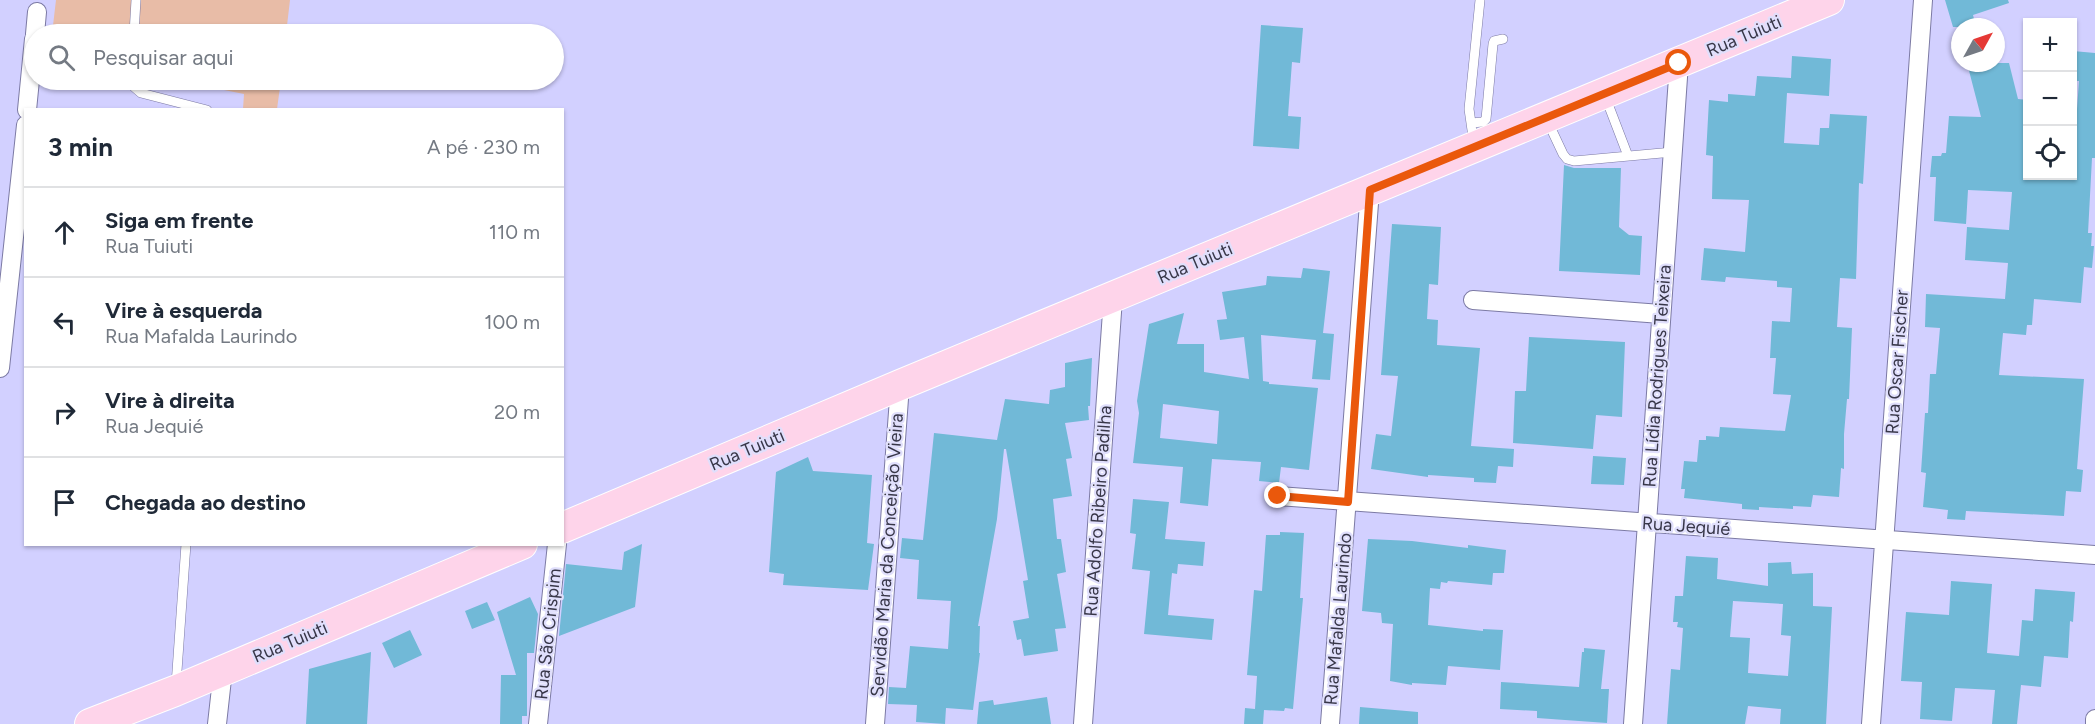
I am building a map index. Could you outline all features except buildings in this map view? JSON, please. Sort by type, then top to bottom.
[{"type":"main road","name":"Rua Tuiuti","points":[[564,527],[1370,190],[1473,135],[1545,118],[1829,0]]},
{"type":"main road","name":"Rua Tuiuti","points":[[90,724],[175,691],[517,546]]},
{"type":"street","name":"Rua Oscar Fischer","points":[[1871,724],[1923,0]]},
{"type":"street","points":[[36,24],[37,12]]},
{"type":"street","name":"Rua Lídia Rodrigues Teixeira","points":[[1633,724],[1679,63]]},
{"type":"street","points":[[27,108],[29,90]]},
{"type":"street","points":[[0,368],[24,144]]},
{"type":"street","name":"Rua Mafalda Laurindo","points":[[1330,724],[1370,190]]},
{"type":"street","name":"Rua Adolfo Ribeiro Padilha","points":[[1083,724],[1113,298]]},
{"type":"street","points":[[1473,300],[1661,314]]},
{"type":"street","name":"Servidão Maria da Conceição Vieira","points":[[875,724],[900,385]]},
{"type":"street","name":"Rua Jequié","points":[[1278,496],[2095,555]]},
{"type":"street","name":"Rua São Crispim","points":[[538,724],[557,546]]},
{"type":"street","points":[[217,724],[224,670]]},
{"type":"street","points":[[2095,719],[2095,724]]},
{"type":"lane","points":[[134,24],[135,0]]},
{"type":"lane","points":[[1473,135],[1469,109],[1480,0]]},
{"type":"lane","points":[[1473,135],[1486,119],[1493,44],[1494,41],[1503,39]]},
{"type":"lane","points":[[138,90],[141,93],[199,108]]},
{"type":"lane","points":[[1604,94],[1628,156]]},
{"type":"lane","points":[[1545,118],[1563,154],[1567,159],[1574,161],[1672,152]]},
{"type":"lane","points":[[175,691],[186,546]]},
{"type":"shaded area","points":[[56,0],[290,0],[287,24],[53,24]]},
{"type":"shaded area","points":[[224,90],[280,90],[277,108],[243,108],[244,94]]},
{"type":"route","points":[[1278,496],[1348,502],[1370,190],[1679,63]]}]
